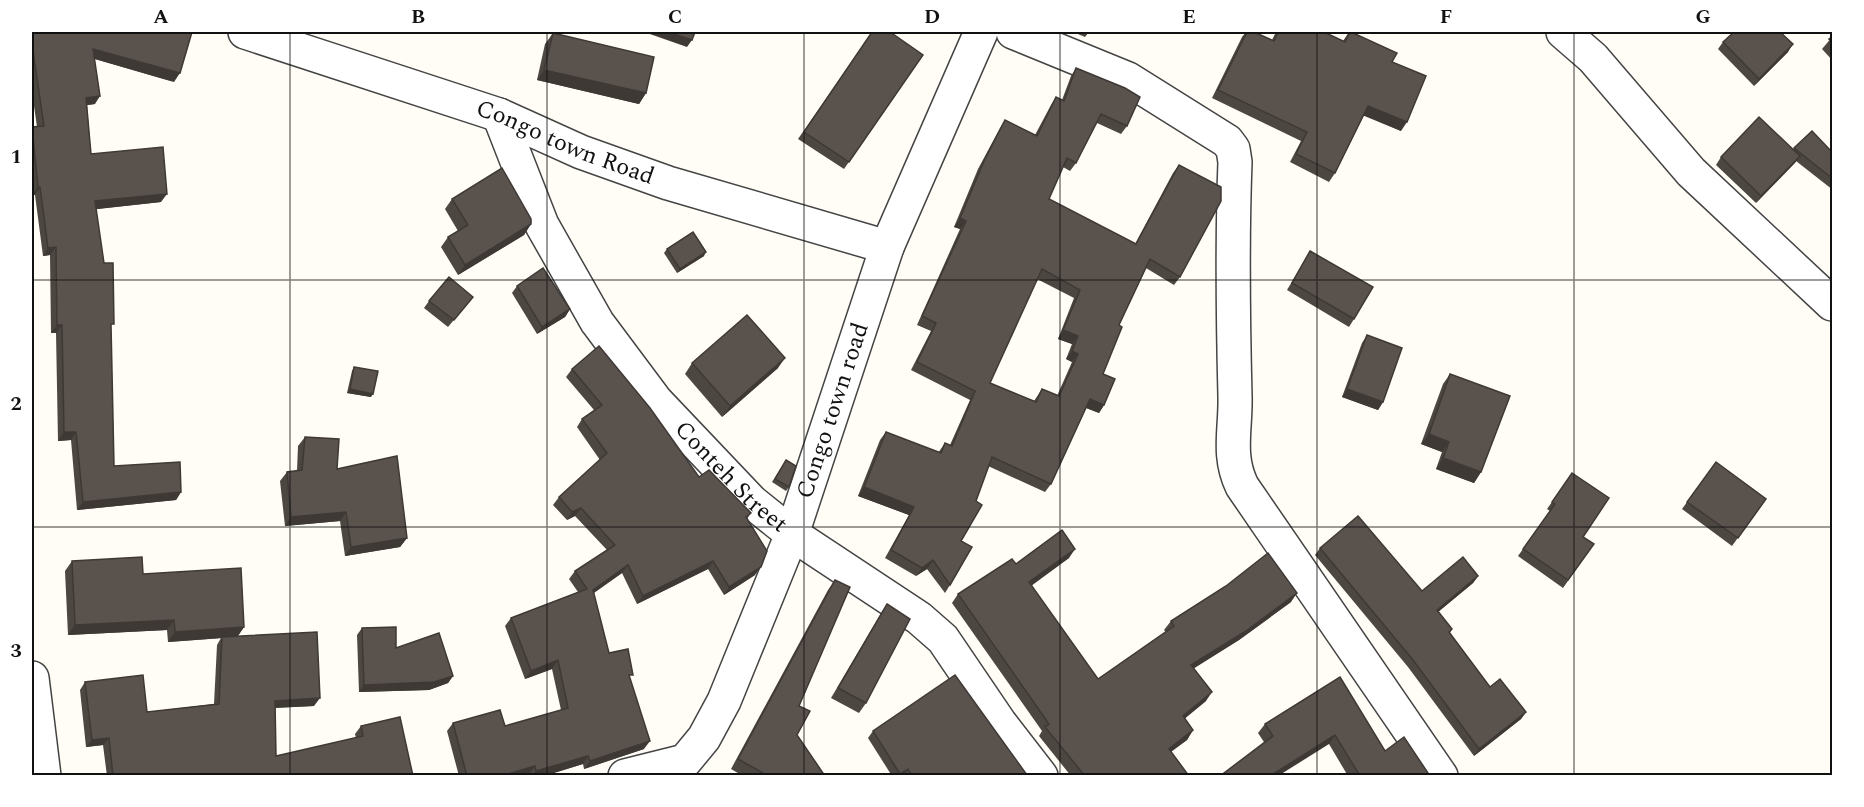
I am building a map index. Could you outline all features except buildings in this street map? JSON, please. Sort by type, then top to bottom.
[{"type":"street","name":"Congo town Road","points":[[245,32],[499,115],[581,152],[668,183],[886,247]]},
{"type":"street","name":"Congo town road","points":[[625,776],[690,768],[724,701],[792,534],[886,247],[981,32]]},
{"type":"street","points":[[1013,32],[1128,79],[1227,141],[1233,148],[1233,467],[1242,486],[1441,776]]},
{"type":"street","points":[[1563,32],[1593,58],[1691,172],[1833,304]]},
{"type":"street","name":"Conteh Street","points":[[499,115],[542,225],[597,322],[656,401],[752,502],[792,534],[919,618],[943,639],[1000,723],[1041,776]]},
{"type":"street","points":[[32,678],[44,776]]}]
